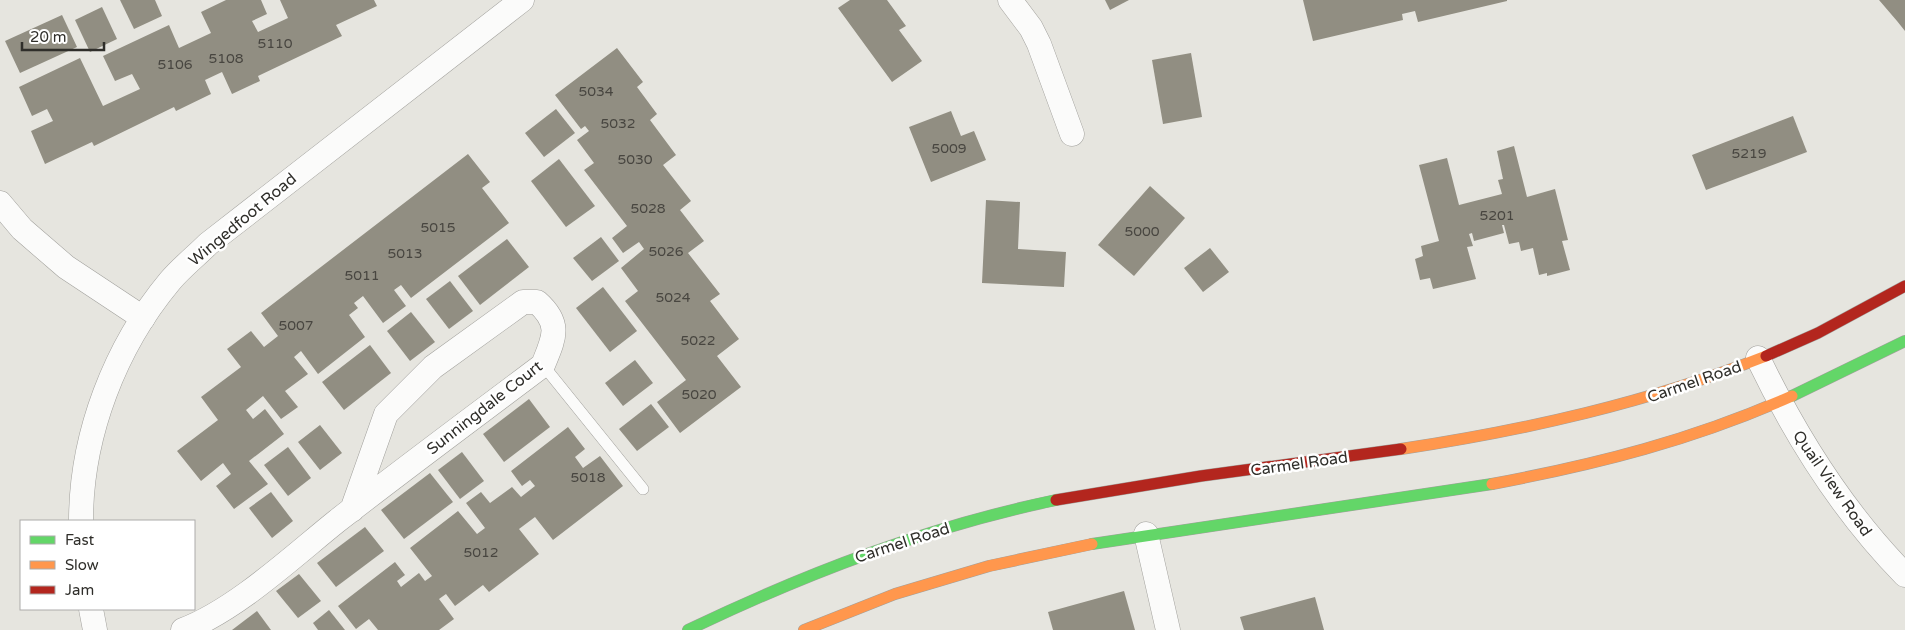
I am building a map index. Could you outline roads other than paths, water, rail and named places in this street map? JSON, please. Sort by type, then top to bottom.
[{"type":"main road","name":"Carmel Road","points":[[688,630],[762,594],[844,561],[910,538],[1004,511],[1102,492],[1418,446],[1529,427],[1645,399],[1758,358],[1821,331],[1905,286]]},
{"type":"main road","points":[[804,630],[888,596],[971,571],[1053,550],[1146,534],[1468,488],[1570,470],[1713,430],[1780,403],[1905,341]]},
{"type":"street","name":"Wingedfoot Road","points":[[81,520],[86,466],[98,413],[126,346],[143,318],[171,281],[208,244],[522,0]]},
{"type":"street","points":[[1010,0],[1031,28],[1072,134]]},
{"type":"street","points":[[0,204],[22,229],[66,267],[143,318]]},
{"type":"street","name":"Sunningdale Court","points":[[183,630],[196,625],[248,592],[352,510],[543,365],[555,335],[549,312],[537,302],[523,302],[433,367],[386,414],[352,510]]},
{"type":"street","name":"Quail View Road","points":[[1758,358],[1780,403],[1809,454],[1880,550],[1905,575]]},
{"type":"street","points":[[1146,534],[1168,630]]},
{"type":"street","points":[[91,610],[95,630]]},
{"type":"lane","points":[[543,365],[643,489]]}]
